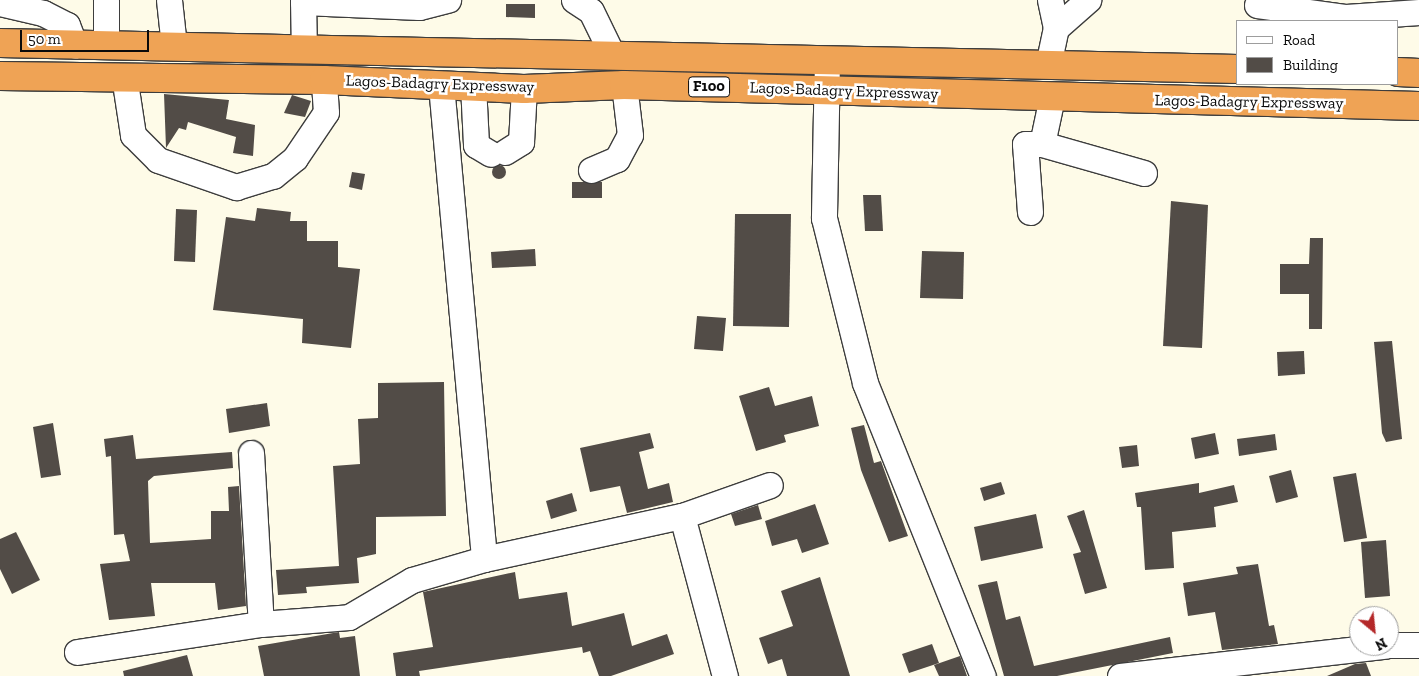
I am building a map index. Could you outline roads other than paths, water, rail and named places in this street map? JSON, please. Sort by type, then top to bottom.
[{"type":"highway","name":"Lagos-Badagry Expressway","points":[[0,43],[1048,64],[1236,64]]},
{"type":"highway","points":[[1399,72],[1419,73]]},
{"type":"highway","name":"Lagos-Badagry Expressway","points":[[0,76],[124,76],[324,80],[473,85],[524,89],[624,85],[1419,106]]},
{"type":"street","points":[[106,0],[106,45]]},
{"type":"street","points":[[169,0],[174,46]]},
{"type":"street","points":[[304,50],[303,1],[420,7],[448,0]]},
{"type":"street","points":[[574,0],[591,11],[612,54]]},
{"type":"street","points":[[1048,64],[1056,28],[1050,0]]},
{"type":"street","points":[[1056,28],[1088,0]]},
{"type":"street","points":[[0,3],[43,13],[67,25],[75,46]]},
{"type":"street","points":[[1255,9],[1346,17],[1419,12]]},
{"type":"street","points":[[827,59],[824,218],[865,383],[983,676]]},
{"type":"street","points":[[124,76],[133,135],[158,160],[236,187],[265,180],[295,158],[326,112],[324,80]]},
{"type":"street","points":[[441,85],[484,559]]},
{"type":"street","points":[[473,85],[476,145],[498,153],[520,142],[524,89]]},
{"type":"street","points":[[591,170],[617,159],[630,135],[624,85]]},
{"type":"street","points":[[1042,144],[1052,97]]},
{"type":"street","points":[[1030,212],[1025,144],[1042,144],[1144,173]]},
{"type":"street","points":[[251,453],[261,624]]},
{"type":"street","points":[[77,652],[261,624],[349,617],[412,580],[484,559],[682,516],[770,486]]},
{"type":"street","points":[[682,516],[725,676]]},
{"type":"street","points":[[1399,646],[1419,645]]},
{"type":"street","points":[[1120,676],[1349,650]]}]
